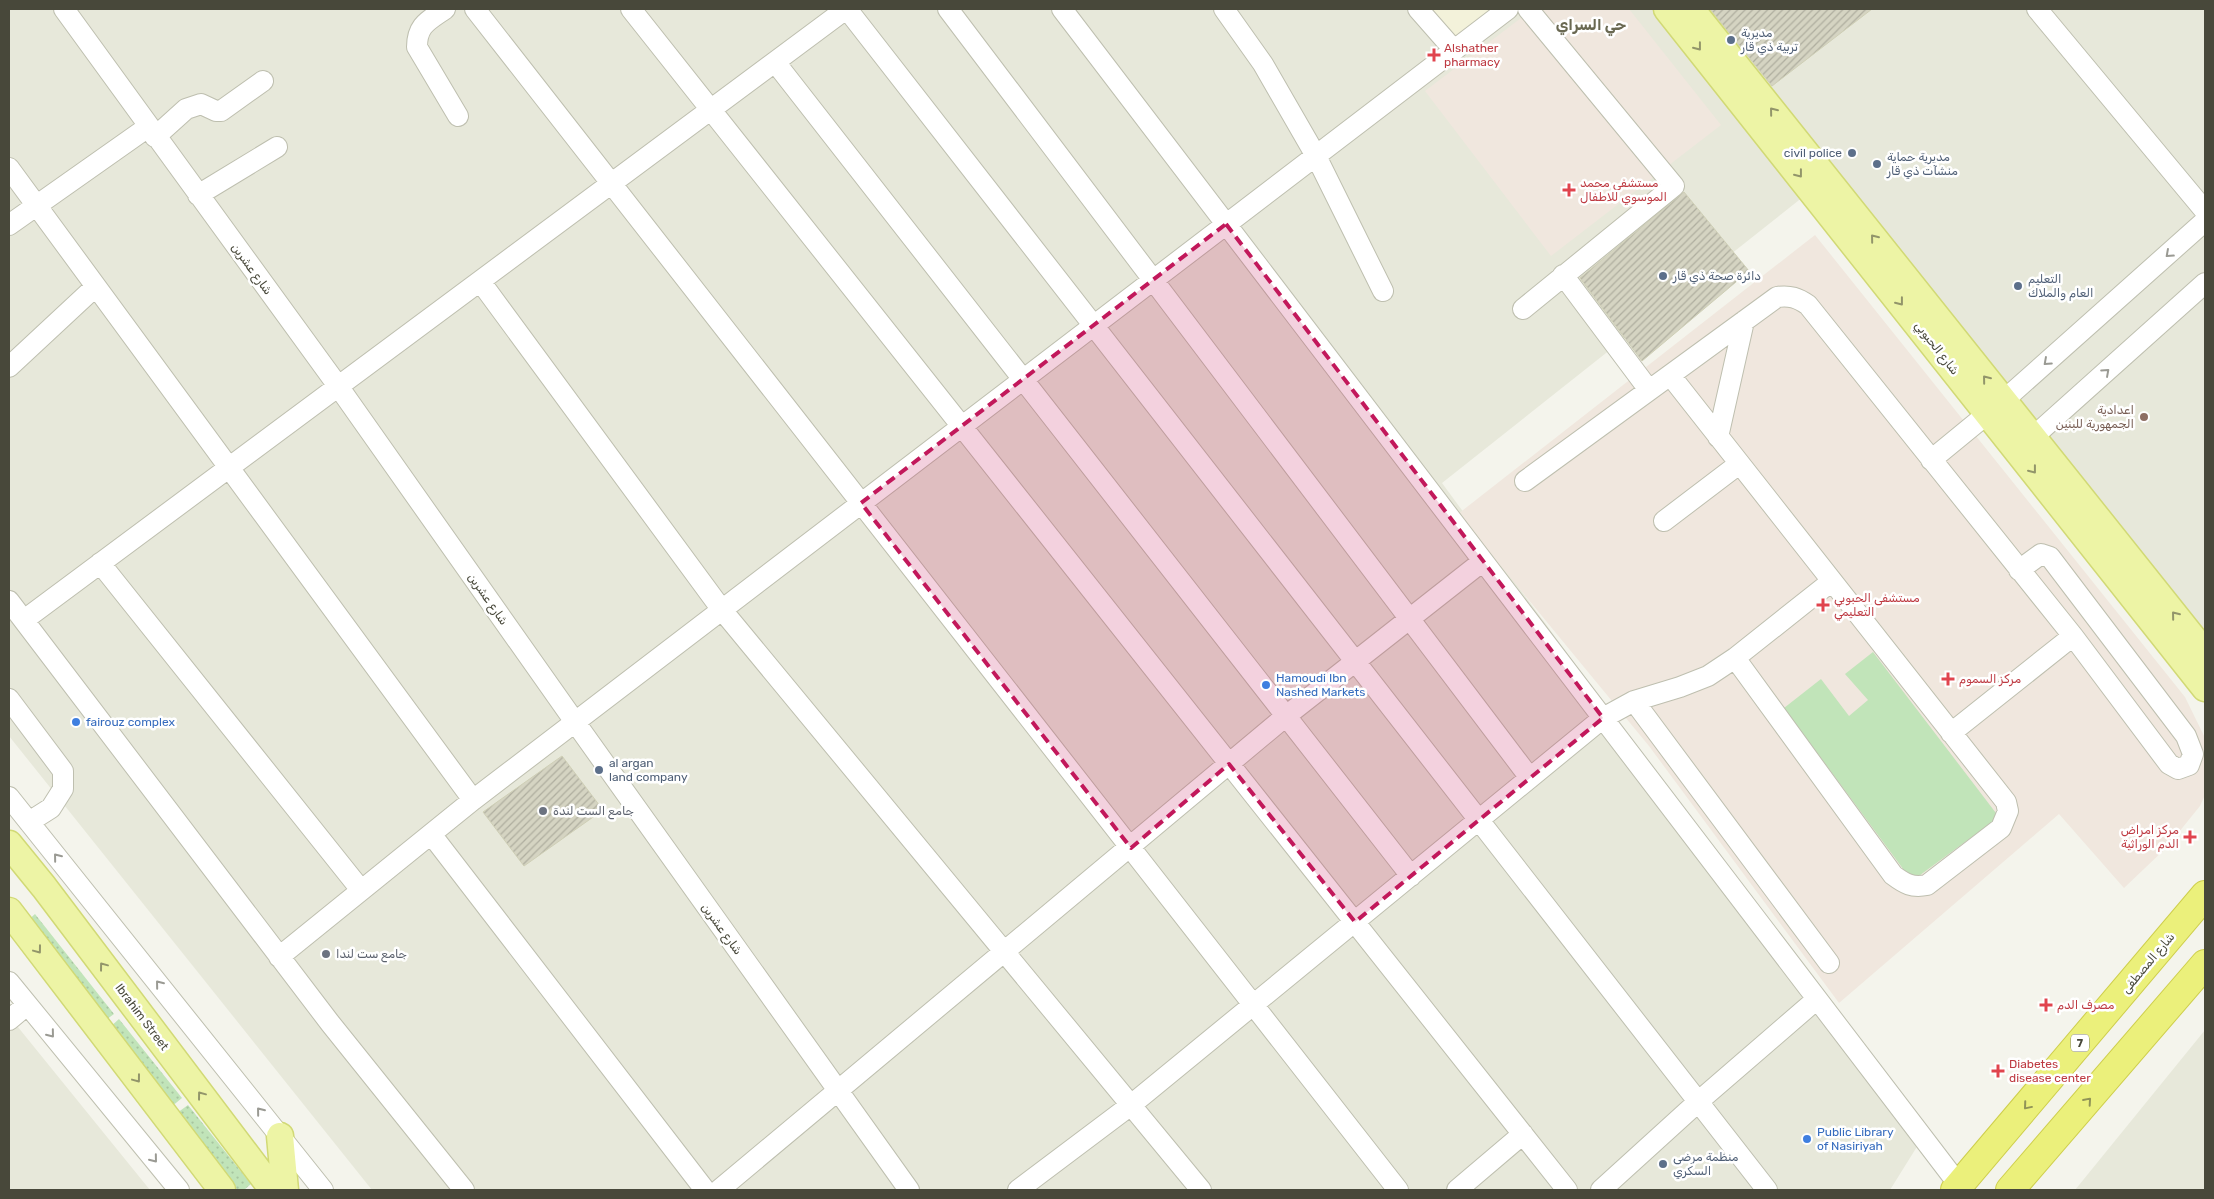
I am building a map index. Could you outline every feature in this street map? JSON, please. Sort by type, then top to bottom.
[{"type":"highway","name":"شارع المصطفى","points":[[1957,1188],[2204,896]]},
{"type":"highway","points":[[2010,1190],[2205,964]]},
{"type":"main road","name":"شارع الحبوبي","points":[[1668,9],[1996,407]]},
{"type":"main road","name":"شارع الحبوبي","points":[[1691,9],[2025,444],[2205,688]]},
{"type":"main road","name":"شارع الحبوبي","points":[[2025,444],[2205,654]]},
{"type":"main road","name":"Ibrahim Street","points":[[9,842],[273,1190]]},
{"type":"main road","points":[[9,911],[222,1190]]},
{"type":"main road","points":[[280,1136],[285,1190]]},
{"type":"street","name":"شارع عشرين","points":[[64,9],[338,386],[909,1190]]},
{"type":"street","points":[[445,9],[422,26],[417,35],[417,47],[458,116]]},
{"type":"street","points":[[475,9],[1398,1190]]},
{"type":"street","points":[[631,9],[1567,1190]]},
{"type":"street","points":[[24,620],[847,9],[1767,1190]]},
{"type":"street","points":[[948,9],[1530,778]]},
{"type":"street","points":[[1062,9],[1817,999],[1957,1188]]},
{"type":"street","points":[[1224,9],[1263,64],[1316,156],[1383,291]]},
{"type":"street","points":[[1418,9],[1454,50]]},
{"type":"street","points":[[279,956],[473,800],[1508,9]]},
{"type":"street","points":[[1523,309],[1674,186],[1528,9]]},
{"type":"street","points":[[2037,9],[2205,211]]},
{"type":"street","points":[[775,62],[1410,876]]},
{"type":"street","points":[[9,225],[36,205],[186,109],[202,104],[216,111],[221,111],[262,81]]},
{"type":"street","points":[[198,195],[277,147]]},
{"type":"street","points":[[9,168],[473,800]]},
{"type":"street","points":[[1931,460],[1996,407],[2205,221]]},
{"type":"street","points":[[1563,275],[1649,390]]},
{"type":"street","points":[[480,281],[722,610],[1201,1190]]},
{"type":"street","points":[[2025,444],[2205,283]]},
{"type":"street","points":[[9,367],[95,286]]},
{"type":"street","points":[[1525,481],[1777,297],[1799,298],[1808,305],[2019,570],[2073,636],[2169,764],[2178,769],[2189,765],[2193,754],[2186,736],[2050,556],[2041,554],[2019,570]]},
{"type":"street","points":[[1718,437],[1744,321]]},
{"type":"street","points":[[1670,375],[2006,802],[2008,811],[2001,828],[1927,885],[1916,888],[1905,884],[1893,875],[1735,658]]},
{"type":"street","points":[[1664,521],[1739,464]]},
{"type":"street","points":[[720,1190],[839,1092],[1003,952],[1131,848],[1286,716],[1483,561]]},
{"type":"street","points":[[100,563],[362,890]]},
{"type":"street","points":[[1018,1190],[1131,1105],[1603,718],[1634,701],[1708,676],[1735,658],[1832,581]]},
{"type":"street","points":[[9,601],[279,956],[464,1190]]},
{"type":"street","points":[[1951,734],[2073,636]]},
{"type":"street","points":[[9,699],[63,771],[63,789],[51,808],[29,822]]},
{"type":"street","points":[[1634,701],[1829,963]]},
{"type":"street","points":[[9,797],[323,1190]]},
{"type":"street","points":[[431,834],[705,1190]]},
{"type":"street","points":[[9,982],[179,1190]]},
{"type":"street","points":[[1601,1190],[1699,1101],[1817,999]]},
{"type":"street","points":[[9,1020],[27,1005]]},
{"type":"street","points":[[1457,1190],[1523,1134]]},
{"type":"highlighted area","points":[[1226,224],[1603,718],[1355,922],[1229,764],[1131,848],[861,503]]},
{"type":"shaded area","points":[[9,9],[2205,9],[2205,642],[1832,174],[1442,483],[1923,1137],[1890,1190],[372,1190],[9,736]]},
{"type":"shaded area","points":[[1415,9],[1493,9],[1446,44]]},
{"type":"shaded area","name":"مستشفى محمد الموسوي للاطفال","points":[[1533,9],[1629,9],[1721,125],[1551,256],[1425,91]]},
{"type":"shaded area","name":"مستشفى الحبوبي التعليمي","points":[[1815,235],[2185,697],[2205,738],[2205,795],[2200,806],[2166,848],[2124,888],[2059,814],[1839,1003],[1649,746],[1458,514]]},
{"type":"shaded area","points":[[9,1016],[150,1190],[9,1190]]},
{"type":"shaded area","points":[[2205,1030],[2205,1190],[2075,1190]]},
{"type":"green space","points":[[1873,652],[1999,817],[1912,881],[1784,708],[1821,679],[1849,716],[1868,700],[1845,674]]},
{"type":"green space","points":[[35,914],[114,1014],[103,1022],[25,923]]},
{"type":"green space","points":[[119,1019],[182,1098],[171,1107],[109,1028]]},
{"type":"green space","points":[[188,1105],[251,1184],[244,1190],[237,1190],[177,1113]]},
{"type":"building","points":[[1710,9],[1872,9],[1772,86]]},
{"type":"building","name":"دائرة صحة ذي قار","points":[[1684,192],[1749,271],[1642,361],[1580,278]]},
{"type":"building","name":"جامع الست لندة","points":[[562,756],[603,810],[524,866],[483,812]]},
{"type":"place","name":"مديرية تربية ذي قار","points":[[1731,40]]},
{"type":"place","name":"Alshather pharmacy","points":[[1434,55]]},
{"type":"place","name":"civil police","points":[[1852,153]]},
{"type":"place","name":"مديرية حماية منشآت ذي قار","points":[[1877,164]]},
{"type":"place","name":"مستشفى محمد الموسوي للاطفال","points":[[1569,190]]},
{"type":"place","name":"دائرة صحة ذي قار","points":[[1663,276]]},
{"type":"place","name":"التعليم العام والملاك","points":[[2018,286]]},
{"type":"place","name":"اعدادية الجمهورية للبنين","points":[[2144,417]]},
{"type":"place","name":"مستشفى الحبوبي التعليمي","points":[[1823,605]]},
{"type":"place","name":"مركز السموم","points":[[1948,679]]},
{"type":"place","name":"Hamoudi Ibn Nashed Markets","points":[[1266,685]]},
{"type":"place","name":"fairouz complex","points":[[76,722]]},
{"type":"place","name":"al argan land company","points":[[599,770]]},
{"type":"place","name":"جامع الست لندة","points":[[543,811]]},
{"type":"place","name":"مركز امراض الدم الوراثية","points":[[2190,837]]},
{"type":"place","name":"جامع ست لندا","points":[[326,954]]},
{"type":"place","name":"مصرف الدم","points":[[2046,1005]]},
{"type":"place","name":"Diabetes disease center","points":[[1998,1071]]},
{"type":"place","name":"Public Library of Nasiriyah","points":[[1807,1139]]},
{"type":"place","name":"منظمة مرضى السكري","points":[[1663,1164]]},
{"type":"district","name":"حي السراي","points":[[1591,25]]}]
